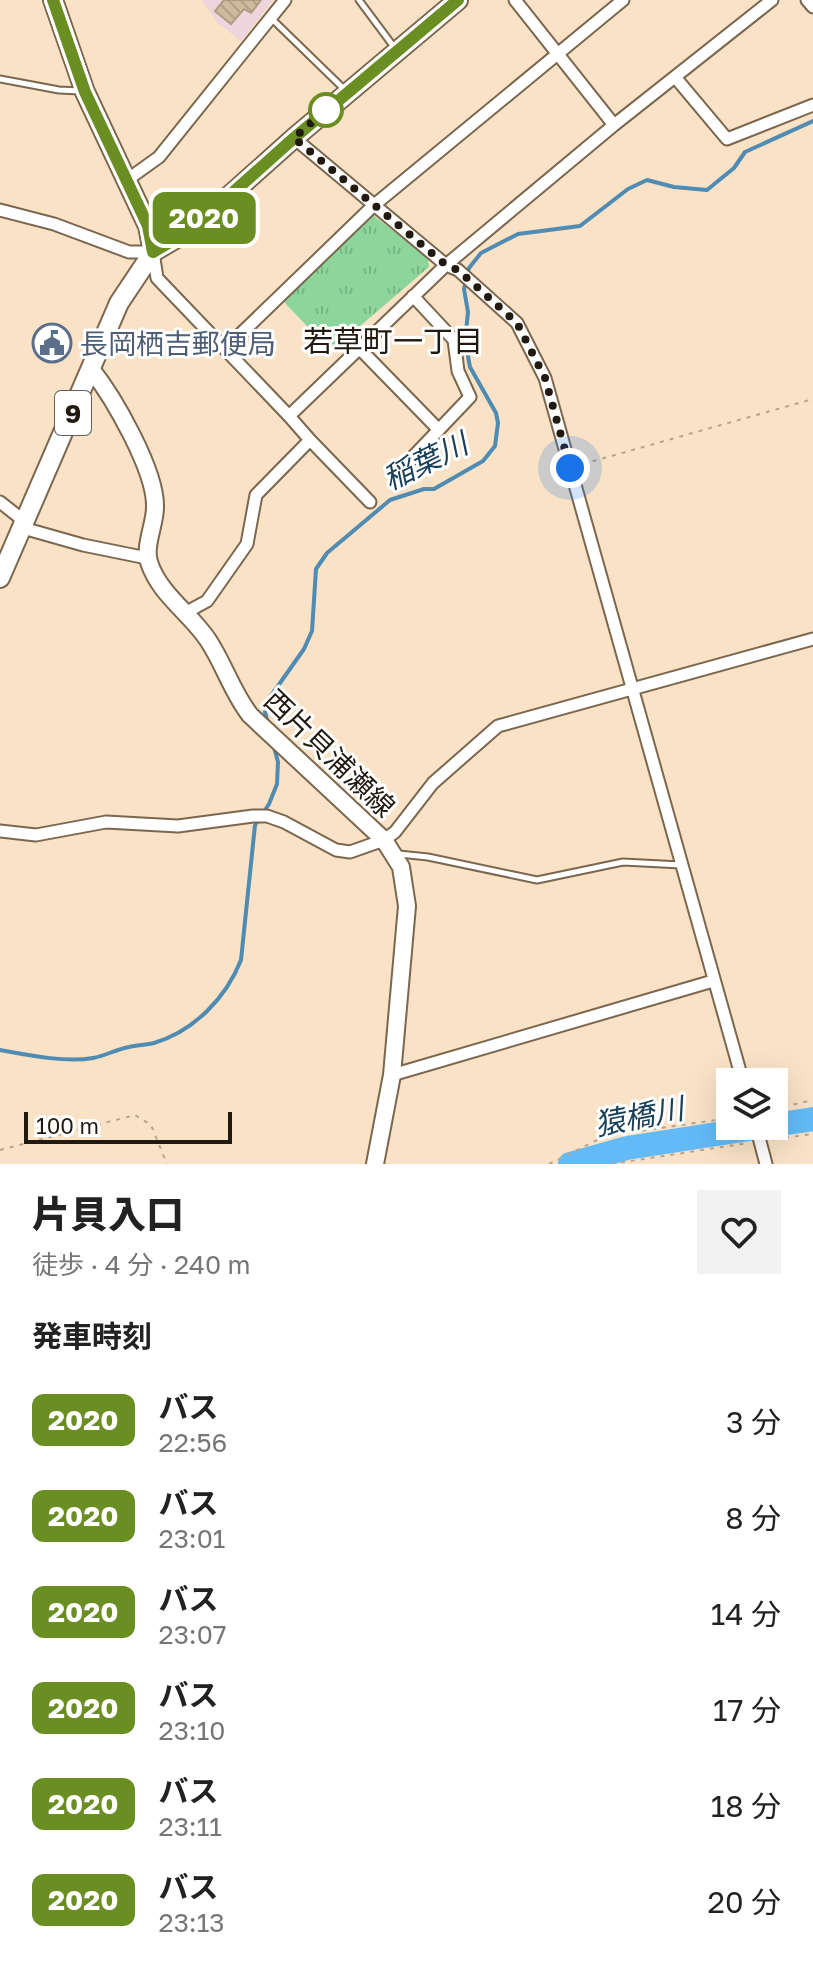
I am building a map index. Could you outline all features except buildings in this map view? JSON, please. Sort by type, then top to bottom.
[{"type":"main road","points":[[53,0],[85,92],[148,226],[153,252]]},
{"type":"main road","name":"9","points":[[0,578],[119,303],[153,252],[192,229],[448,3]]},
{"type":"main road","points":[[91,369],[105,387],[150,476],[156,510],[147,558]]},
{"type":"main road","name":"西片貝浦瀬線","points":[[147,558],[159,584],[208,639],[250,715],[389,846],[404,878],[407,906],[392,1075],[375,1164]]},
{"type":"street","points":[[127,180],[159,157],[285,0]]},
{"type":"street","points":[[515,0],[614,125]]},
{"type":"street","points":[[225,349],[373,206],[623,0]]},
{"type":"street","points":[[289,416],[446,265],[614,125],[772,0]]},
{"type":"street","points":[[807,0],[813,7]]},
{"type":"street","points":[[675,77],[727,139],[813,105]]},
{"type":"street","points":[[294,138],[446,265],[458,270],[517,323],[545,378],[739,1068]]},
{"type":"street","points":[[0,210],[54,224],[129,252],[153,252],[157,278],[370,502]]},
{"type":"street","points":[[410,460],[470,397],[458,371],[454,340],[413,296]]},
{"type":"street","points":[[359,348],[439,430]]},
{"type":"street","points":[[185,613],[207,601],[247,544],[256,495],[310,440]]},
{"type":"street","points":[[0,502],[19,517],[23,528],[83,545],[147,558]]},
{"type":"street","points":[[0,831],[36,835],[106,822],[178,826],[267,816],[343,851],[389,846],[433,783],[498,726],[813,639]]},
{"type":"street","points":[[392,1075],[713,981]]},
{"type":"street","points":[[760,1141],[766,1164]]},
{"type":"lane","points":[[359,0],[396,50]]},
{"type":"lane","points":[[271,18],[347,92]]},
{"type":"lane","points":[[0,79],[85,92]]},
{"type":"lane","points":[[389,846],[537,880],[623,862],[681,865]]},
{"type":"path","points":[[570,468],[813,399]]},
{"type":"path","points":[[788,1106],[813,1100]]},
{"type":"path","points":[[0,1150],[135,1115],[151,1125],[167,1164]]},
{"type":"path","points":[[549,1164],[605,1136],[716,1120]]},
{"type":"path","points":[[611,1164],[813,1134]]},
{"type":"shaded area","points":[[202,0],[273,0],[241,41],[218,23]]},
{"type":"green space","points":[[373,215],[428,258],[429,267],[331,351],[283,301]]},
{"type":"waterway","name":"稲葉川","points":[[268,723],[265,712],[268,700],[304,649],[312,631],[316,569],[327,553],[390,500],[424,489],[434,489],[483,461],[495,446],[496,413],[470,367],[465,341],[468,312],[464,289],[469,268],[481,253],[518,234],[580,226],[628,189],[647,180],[674,187],[707,190],[734,168],[745,152],[813,121]]},
{"type":"waterway","name":"稲葉川","points":[[0,1050],[59,1059],[98,1057],[169,1038],[195,1021],[217,1000],[241,960],[255,825],[269,804],[277,784],[278,762],[274,747]]},
{"type":"waterway","name":"猿橋川","points":[[788,1123],[813,1119]]},
{"type":"waterway","name":"猿橋川","points":[[570,1164],[627,1148],[716,1134]]},
{"type":"bus line","name":"2020","points":[[53,0],[85,92],[148,226],[153,252],[192,229],[396,50],[458,0]]},
{"type":"place","name":"長岡栖吉郵便局","points":[[52,343]]},
{"type":"district","name":"若草町一丁目","points":[[393,341]]},
{"type":"route","points":[[326,110],[329,107],[294,138],[446,265],[458,270],[517,323],[545,378],[570,468]]}]
